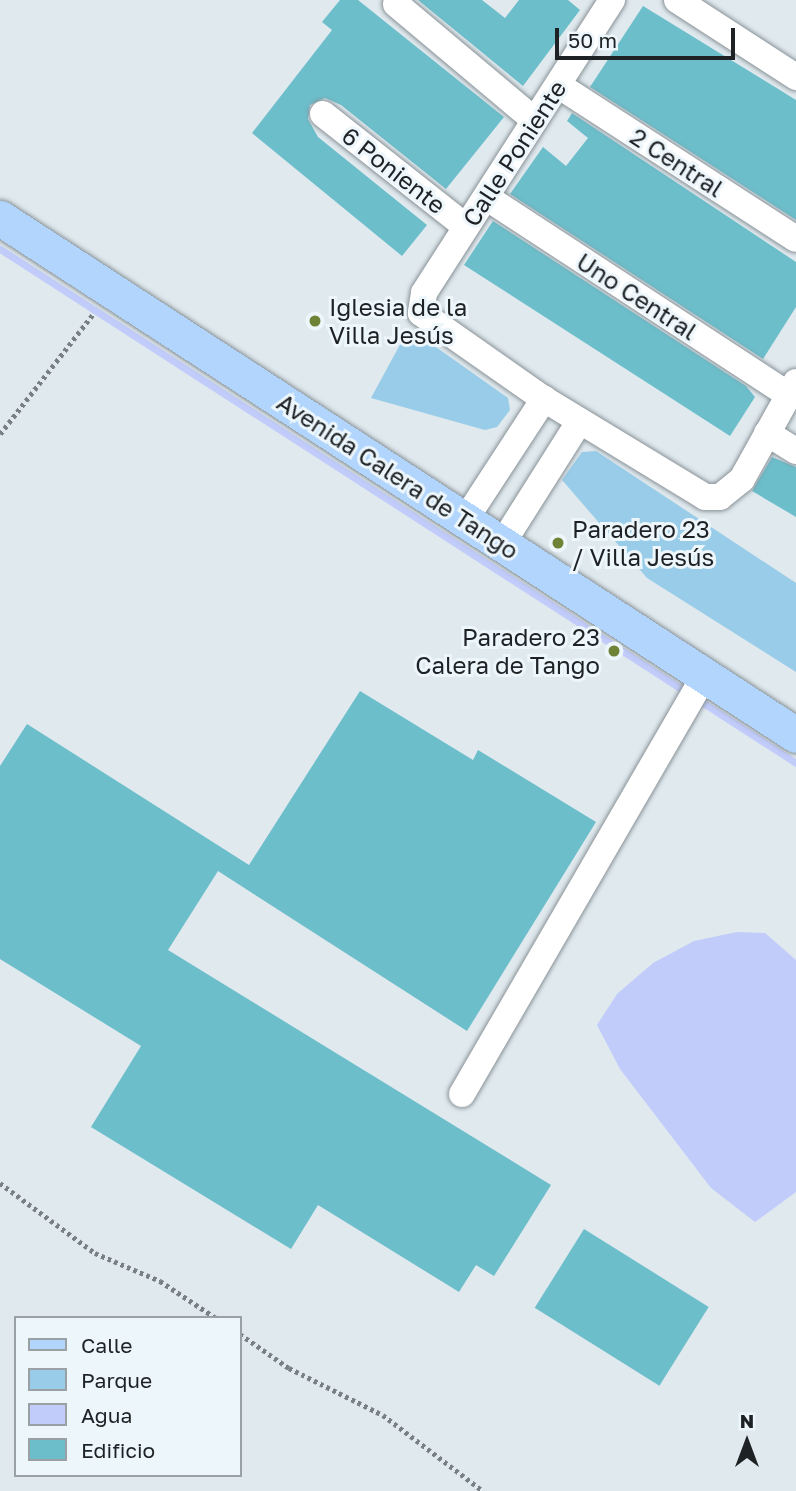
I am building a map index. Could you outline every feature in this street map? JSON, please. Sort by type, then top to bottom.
[{"type":"main road","name":"Avenida Calera de Tango","points":[[0,218],[502,544],[697,689],[796,735]]},
{"type":"street","points":[[677,0],[796,77]]},
{"type":"street","name":"Calle Poniente","points":[[544,399],[431,324],[420,307],[466,227],[558,85],[606,3]]},
{"type":"street","points":[[397,4],[534,120]]},
{"type":"street","name":"2 Central","points":[[558,85],[796,239]]},
{"type":"street","name":"6 Poniente","points":[[323,114],[466,227]]},
{"type":"street","name":"Uno Central","points":[[486,198],[792,389]]},
{"type":"street","points":[[465,520],[544,399],[677,484],[714,498],[742,480],[792,389]]},
{"type":"street","points":[[502,544],[579,422]]},
{"type":"street","points":[[767,433],[796,451]]},
{"type":"street","points":[[462,1094],[697,689]]},
{"type":"path","points":[[0,433],[111,290]]},
{"type":"path","points":[[0,1183],[95,1253],[160,1281],[213,1316]]},
{"type":"path","points":[[242,1335],[289,1368],[383,1415],[483,1491]]},
{"type":"green space","points":[[409,328],[508,398],[510,410],[497,427],[485,430],[371,398]]},
{"type":"green space","points":[[596,451],[796,583],[796,672],[647,578],[562,480],[582,452]]},
{"type":"water","points":[[737,932],[765,933],[796,960],[796,1192],[755,1222],[711,1188],[620,1069],[597,1025],[617,994],[653,963],[694,941]]},
{"type":"building","points":[[340,0],[358,0],[504,117],[446,189],[341,105],[325,98],[310,105],[308,119],[318,137],[427,225],[402,256],[252,133],[332,30],[322,22]]},
{"type":"building","points":[[418,0],[482,0],[505,18],[519,0],[568,0],[580,10],[523,86]]},
{"type":"building","points":[[643,6],[796,100],[796,220],[590,87]]},
{"type":"building","points":[[572,113],[796,262],[796,307],[763,359],[510,194],[543,147],[566,166],[588,138],[567,121]]},
{"type":"building","points":[[493,221],[746,386],[755,397],[730,436],[464,265]]},
{"type":"building","points":[[772,457],[796,467],[796,517],[752,491]]},
{"type":"building","points":[[360,691],[473,760],[478,750],[596,822],[467,1031],[218,871],[168,950],[551,1185],[494,1276],[476,1265],[459,1292],[318,1205],[291,1249],[91,1127],[141,1046],[0,959],[0,766],[27,724],[249,865]]},
{"type":"building","points":[[584,1229],[709,1307],[659,1386],[535,1308]]},
{"type":"waterway","points":[[0,249],[796,763]]},
{"type":"place","name":"Iglesia de la Villa Jesús","points":[[315,321]]},
{"type":"place","name":"Paradero 23 / Villa Jesús","points":[[558,543]]},
{"type":"place","name":"Paradero 23 Calera de Tango","points":[[614,651]]}]
